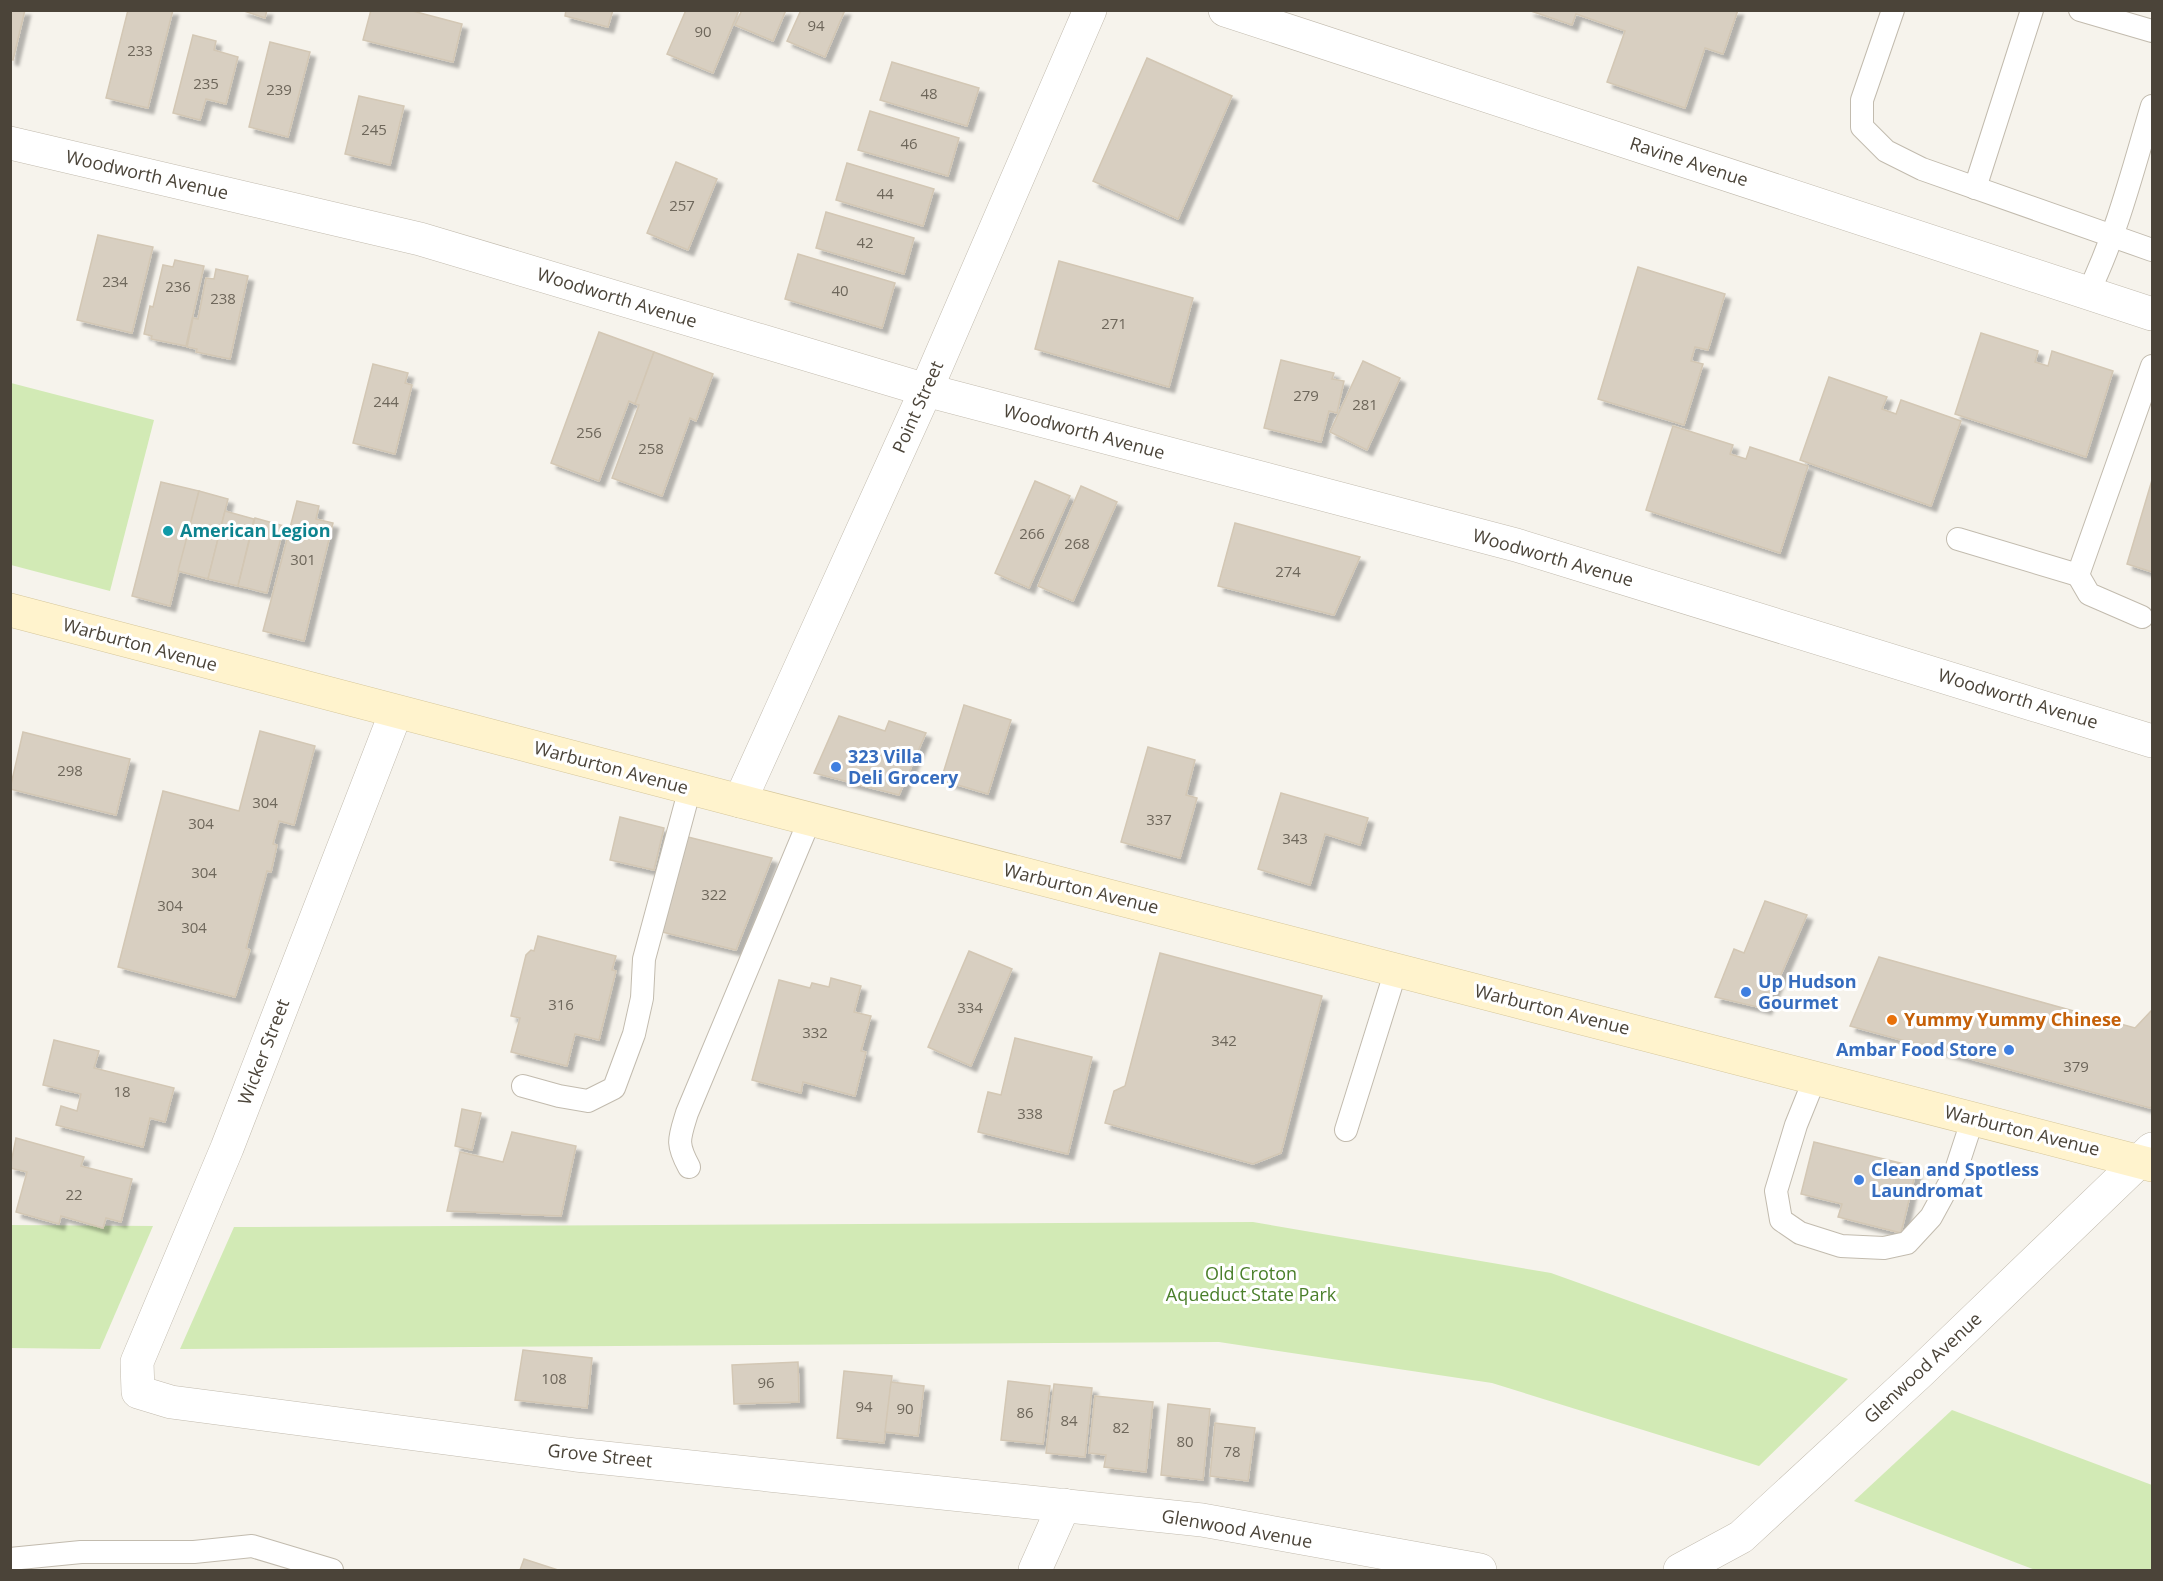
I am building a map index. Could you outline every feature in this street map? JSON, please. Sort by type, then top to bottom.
[{"type":"street","name":"Point Street","points":[[740,801],[926,390],[1090,10]]},
{"type":"street","name":"Ravine Avenue","points":[[1225,10],[2152,314]]},
{"type":"street","name":"Woodworth Avenue","points":[[10,143],[420,239],[926,390],[1516,545],[2152,741]]},
{"type":"street","name":"Warburton Avenue","points":[[10,610],[396,712],[1815,1078],[1972,1118],[2148,1158]]},
{"type":"street","name":"Wicker Street","points":[[138,1392],[138,1362],[227,1148],[396,712]]},
{"type":"street","name":"Glenwood Avenue","points":[[1680,1570],[1741,1537],[2148,1158]]},
{"type":"street","name":"Grove Street","points":[[138,1392],[171,1402],[576,1455],[1064,1505]]},
{"type":"street","name":"Glenwood Avenue","points":[[1064,1505],[1202,1520],[1480,1570]]},
{"type":"street","points":[[1035,1570],[1064,1505]]},
{"type":"lane","points":[[1893,10],[1862,100],[1862,127],[1886,151],[1922,169],[2152,250]]},
{"type":"lane","points":[[1975,188],[2032,10]]},
{"type":"lane","points":[[2080,10],[2152,32]]},
{"type":"lane","points":[[2088,293],[2112,237],[2152,106]]},
{"type":"lane","points":[[2078,575],[2152,366]]},
{"type":"lane","points":[[1958,539],[2078,575],[2089,594],[2142,617]]},
{"type":"lane","points":[[523,1086],[588,1101],[614,1088],[634,1034],[642,998],[644,959],[690,788]]},
{"type":"lane","points":[[689,1167],[680,1150],[681,1135],[687,1113],[810,819]]},
{"type":"lane","points":[[1346,1130],[1396,970]]},
{"type":"lane","points":[[1815,1078],[1776,1191],[1781,1220],[1800,1233],[1841,1246],[1884,1248],[1907,1243],[1931,1217],[1955,1173],[1972,1118]]},
{"type":"lane","points":[[10,1559],[81,1552],[194,1552],[252,1546],[332,1570]]},
{"type":"green space","points":[[11,383],[154,420],[110,591],[11,565]]},
{"type":"green space","name":"Old Croton Aqueduct State Park","points":[[1253,1222],[1551,1273],[1848,1379],[1759,1466],[1492,1383],[1219,1342],[180,1349],[234,1227]]},
{"type":"green space","points":[[11,1225],[153,1226],[100,1349],[11,1348]]},
{"type":"green space","points":[[1952,1410],[2152,1485],[2152,1570],[2035,1570],[1854,1501]]},
{"type":"building","points":[[10,10],[25,10],[13,60],[10,59]]},
{"type":"building","points":[[128,10],[173,10],[148,108],[106,98]]},
{"type":"building","points":[[241,10],[267,10],[265,18]]},
{"type":"building","points":[[371,10],[409,10],[462,24],[453,62],[363,40]]},
{"type":"building","points":[[566,10],[613,10],[608,27],[565,16]]},
{"type":"building","points":[[686,10],[739,10],[713,73],[667,54]]},
{"type":"building","points":[[742,10],[786,10],[773,41],[735,25]]},
{"type":"building","points":[[801,10],[845,10],[825,57],[787,41]]},
{"type":"building","points":[[1528,10],[1738,10],[1723,54],[1705,48],[1685,108],[1607,82],[1625,31],[1576,14],[1572,25]]},
{"type":"building","points":[[193,35],[216,41],[214,50],[238,57],[226,104],[206,99],[200,120],[173,113]]},
{"type":"building","points":[[270,42],[310,52],[288,137],[249,127]]},
{"type":"building","points":[[1147,58],[1232,96],[1178,219],[1093,181]]},
{"type":"building","points":[[892,62],[979,88],[967,126],[880,100]]},
{"type":"building","points":[[359,96],[404,106],[390,165],[345,154]]},
{"type":"building","points":[[870,111],[959,138],[948,176],[858,150]]},
{"type":"building","points":[[676,162],[717,179],[688,250],[647,233]]},
{"type":"building","points":[[847,163],[934,189],[923,226],[836,200]]},
{"type":"building","points":[[826,212],[914,238],[904,274],[816,248]]},
{"type":"building","points":[[98,235],[153,247],[132,333],[77,320]]},
{"type":"building","points":[[798,254],[895,283],[882,328],[785,299]]},
{"type":"building","points":[[175,260],[204,266],[186,346],[151,339],[152,336],[144,334],[163,265],[173,267]]},
{"type":"building","points":[[1059,261],[1193,298],[1169,387],[1035,349]]},
{"type":"building","points":[[1638,267],[1725,294],[1708,350],[1695,347],[1691,361],[1703,364],[1684,425],[1598,399]]},
{"type":"building","points":[[216,269],[248,276],[230,359],[196,352],[197,349],[187,347],[193,318],[198,319],[206,278],[214,279]]},
{"type":"building","points":[[599,332],[654,352],[635,404],[629,401],[599,481],[551,463]]},
{"type":"building","points":[[1981,333],[2038,351],[2035,362],[2048,366],[2052,351],[2113,371],[2086,457],[1955,414]]},
{"type":"building","points":[[654,352],[713,374],[696,421],[690,418],[662,496],[612,478],[639,405],[635,404]]},
{"type":"building","points":[[1281,360],[1334,373],[1332,379],[1344,381],[1337,413],[1329,411],[1321,442],[1264,428]]},
{"type":"building","points":[[1363,361],[1400,378],[1367,450],[1330,432]]},
{"type":"building","points":[[373,364],[408,373],[405,383],[412,385],[395,454],[353,443]]},
{"type":"building","points":[[1829,377],[1887,397],[1882,409],[1896,414],[1901,400],[1961,421],[1931,506],[1800,460]]},
{"type":"building","points":[[1673,426],[1733,445],[1730,454],[1746,459],[1750,447],[1808,466],[1780,553],[1646,510]]},
{"type":"building","points":[[2152,480],[2152,572],[2127,564]]},
{"type":"building","points":[[1035,481],[1070,496],[1029,588],[995,573]]},
{"type":"building","name":"American Legion","points":[[161,482],[199,491],[170,606],[132,596]]},
{"type":"building","points":[[1081,486],[1117,502],[1073,601],[1038,586]]},
{"type":"building","points":[[199,491],[228,499],[208,579],[178,571]]},
{"type":"building","points":[[297,501],[319,506],[316,519],[333,523],[304,641],[263,631]]},
{"type":"building","points":[[225,511],[254,519],[238,586],[208,579]]},
{"type":"building","points":[[255,518],[284,526],[267,593],[238,586]]},
{"type":"building","points":[[1235,523],[1360,557],[1334,615],[1218,586]]},
{"type":"building","points":[[964,705],[1011,720],[988,794],[941,780]]},
{"type":"building","points":[[839,716],[885,731],[889,721],[926,733],[899,795],[814,773]]},
{"type":"building","points":[[260,731],[315,746],[294,825],[279,821],[273,844],[277,845],[271,872],[267,871],[246,948],[250,950],[235,997],[118,967],[163,791],[239,811]]},
{"type":"building","points":[[23,732],[130,759],[116,815],[10,789]]},
{"type":"building","points":[[1148,747],[1195,760],[1186,795],[1197,798],[1180,858],[1121,842]]},
{"type":"building","points":[[1281,793],[1368,818],[1360,845],[1325,834],[1310,885],[1258,869]]},
{"type":"building","points":[[620,817],[664,828],[654,870],[610,860]]},
{"type":"building","points":[[684,836],[772,858],[736,950],[662,932]]},
{"type":"building","points":[[1765,901],[1807,915],[1766,1009],[1715,997],[1734,949],[1744,953]]},
{"type":"building","points":[[538,936],[616,956],[612,970],[616,971],[599,1040],[575,1034],[567,1066],[511,1052],[520,1018],[511,1016],[526,955],[531,950],[534,951]]},
{"type":"building","points":[[969,951],[1012,969],[971,1066],[928,1047]]},
{"type":"building","points":[[1160,953],[1322,996],[1281,1153],[1253,1164],[1105,1123],[1114,1091],[1125,1086]]},
{"type":"building","points":[[1879,957],[2135,1028],[2152,1010],[2152,1106],[2150,1108],[1850,1026]]},
{"type":"building","points":[[831,978],[861,986],[854,1012],[871,1016],[861,1051],[866,1052],[855,1096],[803,1082],[801,1093],[752,1080],[779,980],[810,988],[812,983],[829,987]]},
{"type":"building","points":[[1015,1038],[1092,1057],[1068,1154],[978,1132],[988,1092],[1001,1095]]},
{"type":"building","points":[[54,1040],[99,1051],[94,1068],[174,1088],[165,1122],[150,1118],[143,1147],[56,1125],[61,1106],[77,1111],[81,1094],[43,1085]]},
{"type":"building","points":[[462,1109],[481,1113],[472,1150],[455,1146]]},
{"type":"building","points":[[512,1132],[576,1146],[561,1216],[447,1211],[460,1152],[503,1162]]},
{"type":"building","points":[[16,1138],[84,1157],[81,1166],[132,1179],[121,1222],[106,1218],[103,1228],[61,1216],[59,1224],[16,1212],[27,1172],[10,1168]]},
{"type":"building","name":"Clean and Spotless Laundromat","points":[[1814,1142],[1917,1167],[1901,1233],[1838,1217],[1842,1204],[1801,1194]]},
{"type":"building","points":[[523,1350],[592,1358],[587,1408],[515,1400]]},
{"type":"building","points":[[798,1362],[799,1402],[734,1404],[732,1365]]},
{"type":"building","points":[[844,1371],[892,1376],[884,1443],[837,1438]]},
{"type":"building","points":[[1008,1381],[1050,1386],[1043,1444],[1001,1440]]},
{"type":"building","points":[[891,1382],[924,1386],[918,1436],[885,1432]]},
{"type":"building","points":[[1054,1384],[1092,1388],[1085,1457],[1046,1453]]},
{"type":"building","points":[[1095,1396],[1153,1402],[1146,1472],[1104,1467],[1106,1455],[1089,1453]]},
{"type":"building","points":[[1168,1404],[1210,1409],[1203,1480],[1161,1475]]},
{"type":"building","points":[[1215,1423],[1255,1428],[1248,1481],[1210,1476]]},
{"type":"building","points":[[524,1559],[558,1570],[520,1570]]},
{"type":"place","name":"American Legion","points":[[168,531]]},
{"type":"place","name":"323 Villa Deli Grocery","points":[[836,767]]},
{"type":"place","name":"Up Hudson Gourmet","points":[[1746,992]]},
{"type":"place","name":"Yummy Yummy Chinese","points":[[1892,1020]]},
{"type":"place","name":"Ambar Food Store","points":[[2009,1050]]},
{"type":"place","name":"Clean and Spotless Laundromat","points":[[1859,1180]]}]
